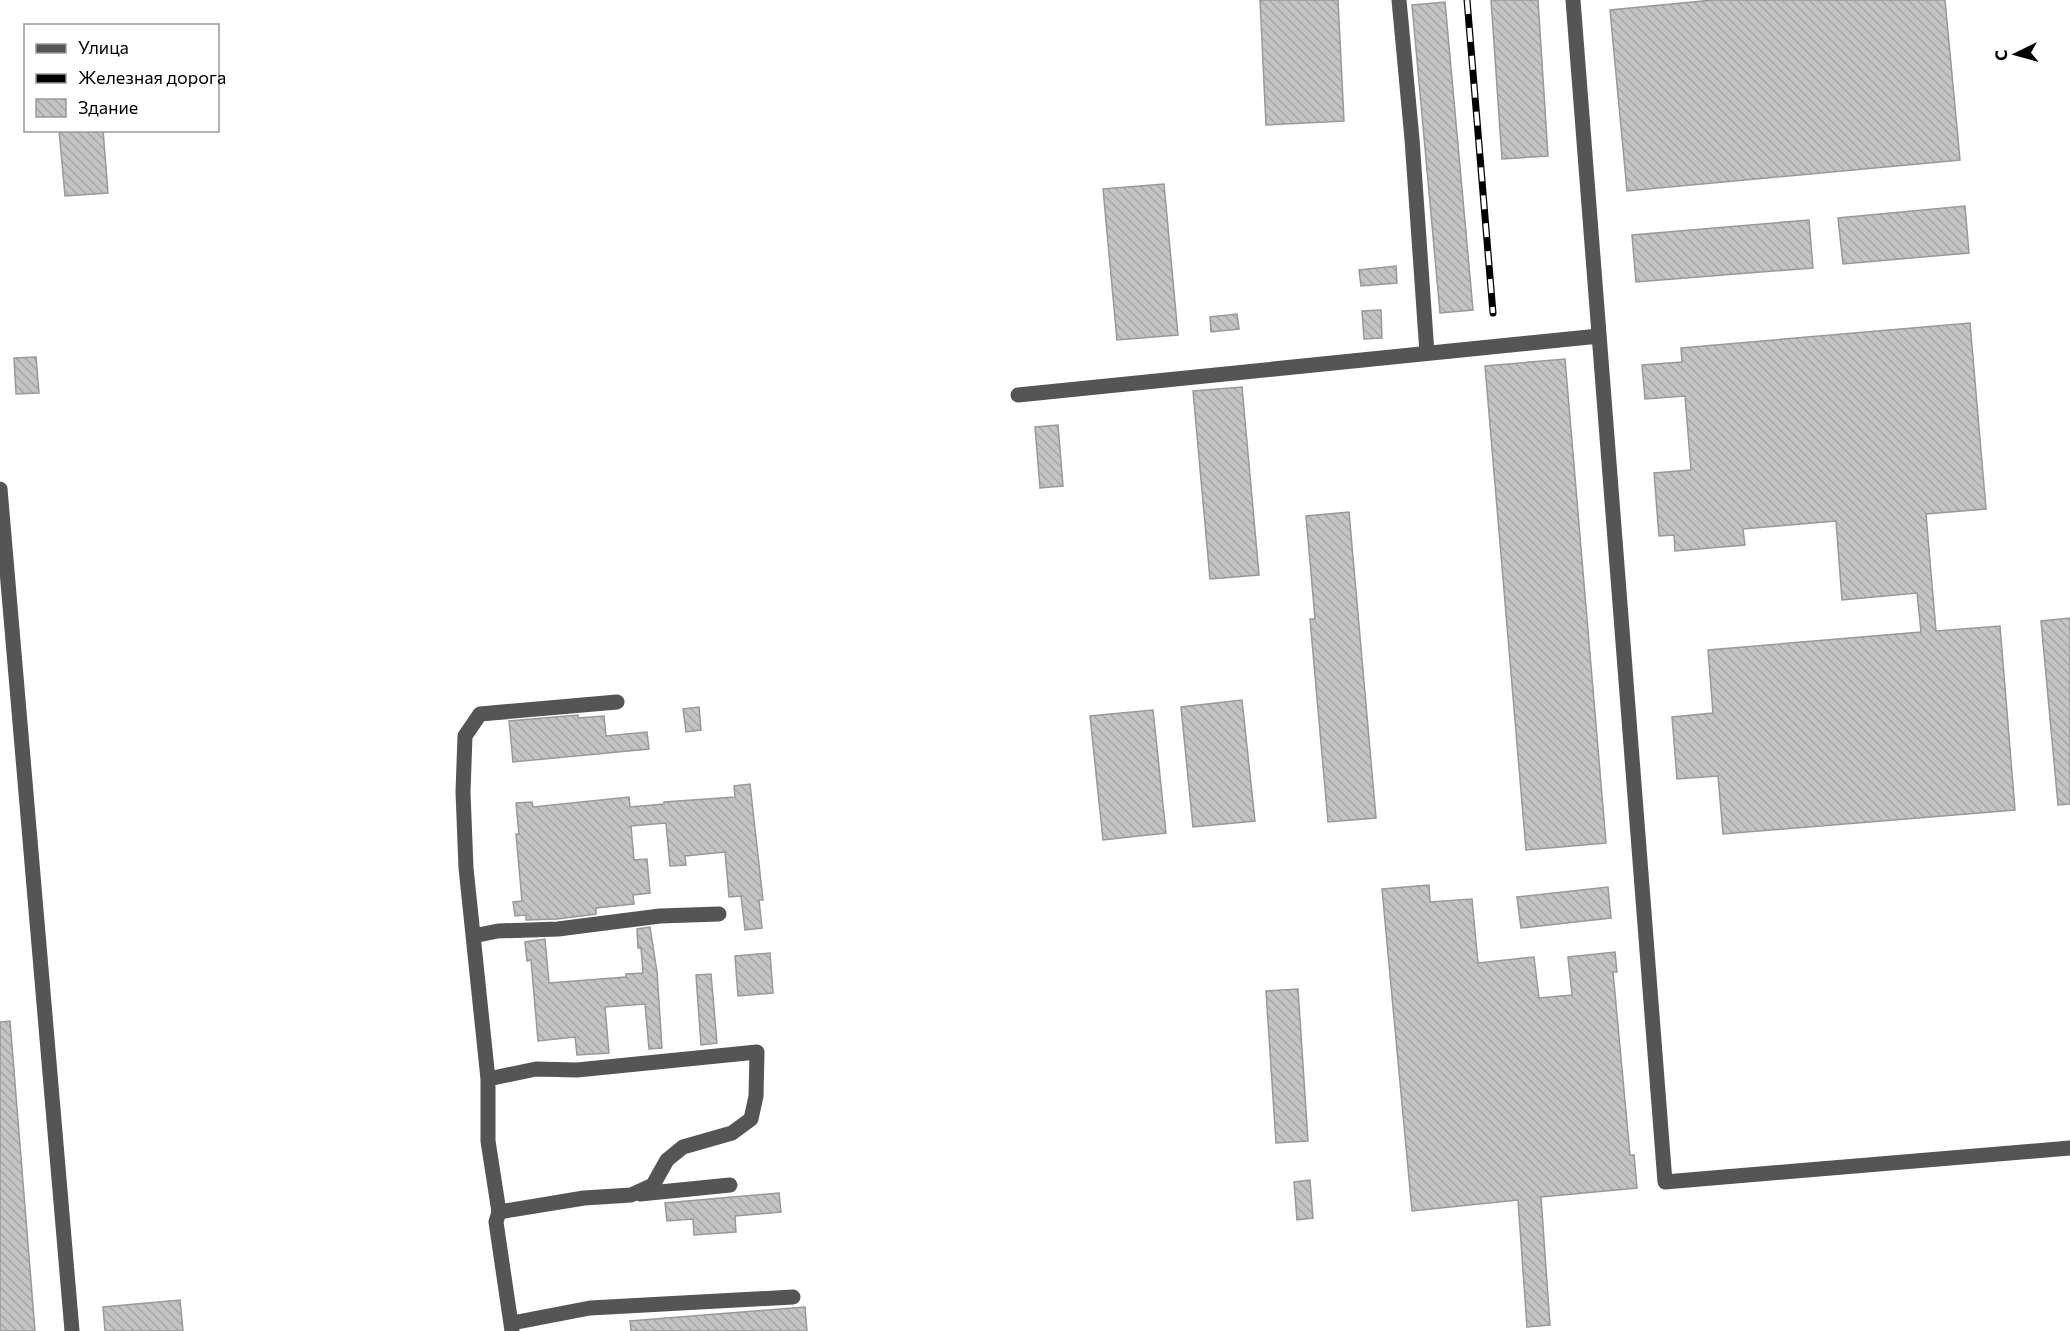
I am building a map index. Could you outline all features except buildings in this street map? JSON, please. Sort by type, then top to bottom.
[{"type":"lane","points":[[1399,0],[1412,139],[1427,353]]},
{"type":"lane","points":[[1573,0],[1665,1182],[2070,1148]]},
{"type":"lane","points":[[1018,394],[1599,336]]},
{"type":"lane","points":[[0,489],[72,1331]]},
{"type":"lane","points":[[617,702],[480,714],[465,736],[463,792],[466,868],[488,1079],[489,1141],[499,1212],[496,1222],[512,1327],[590,1308],[793,1297]]},
{"type":"lane","points":[[473,936],[498,931],[558,929],[660,916],[719,914]]},
{"type":"lane","points":[[488,1079],[536,1069],[577,1070],[757,1052],[756,1096],[751,1119],[732,1133],[683,1146],[667,1160],[652,1185],[631,1195]]},
{"type":"lane","points":[[499,1212],[584,1198],[730,1185]]},
{"type":"railway","points":[[1467,0],[1493,313]]}]
